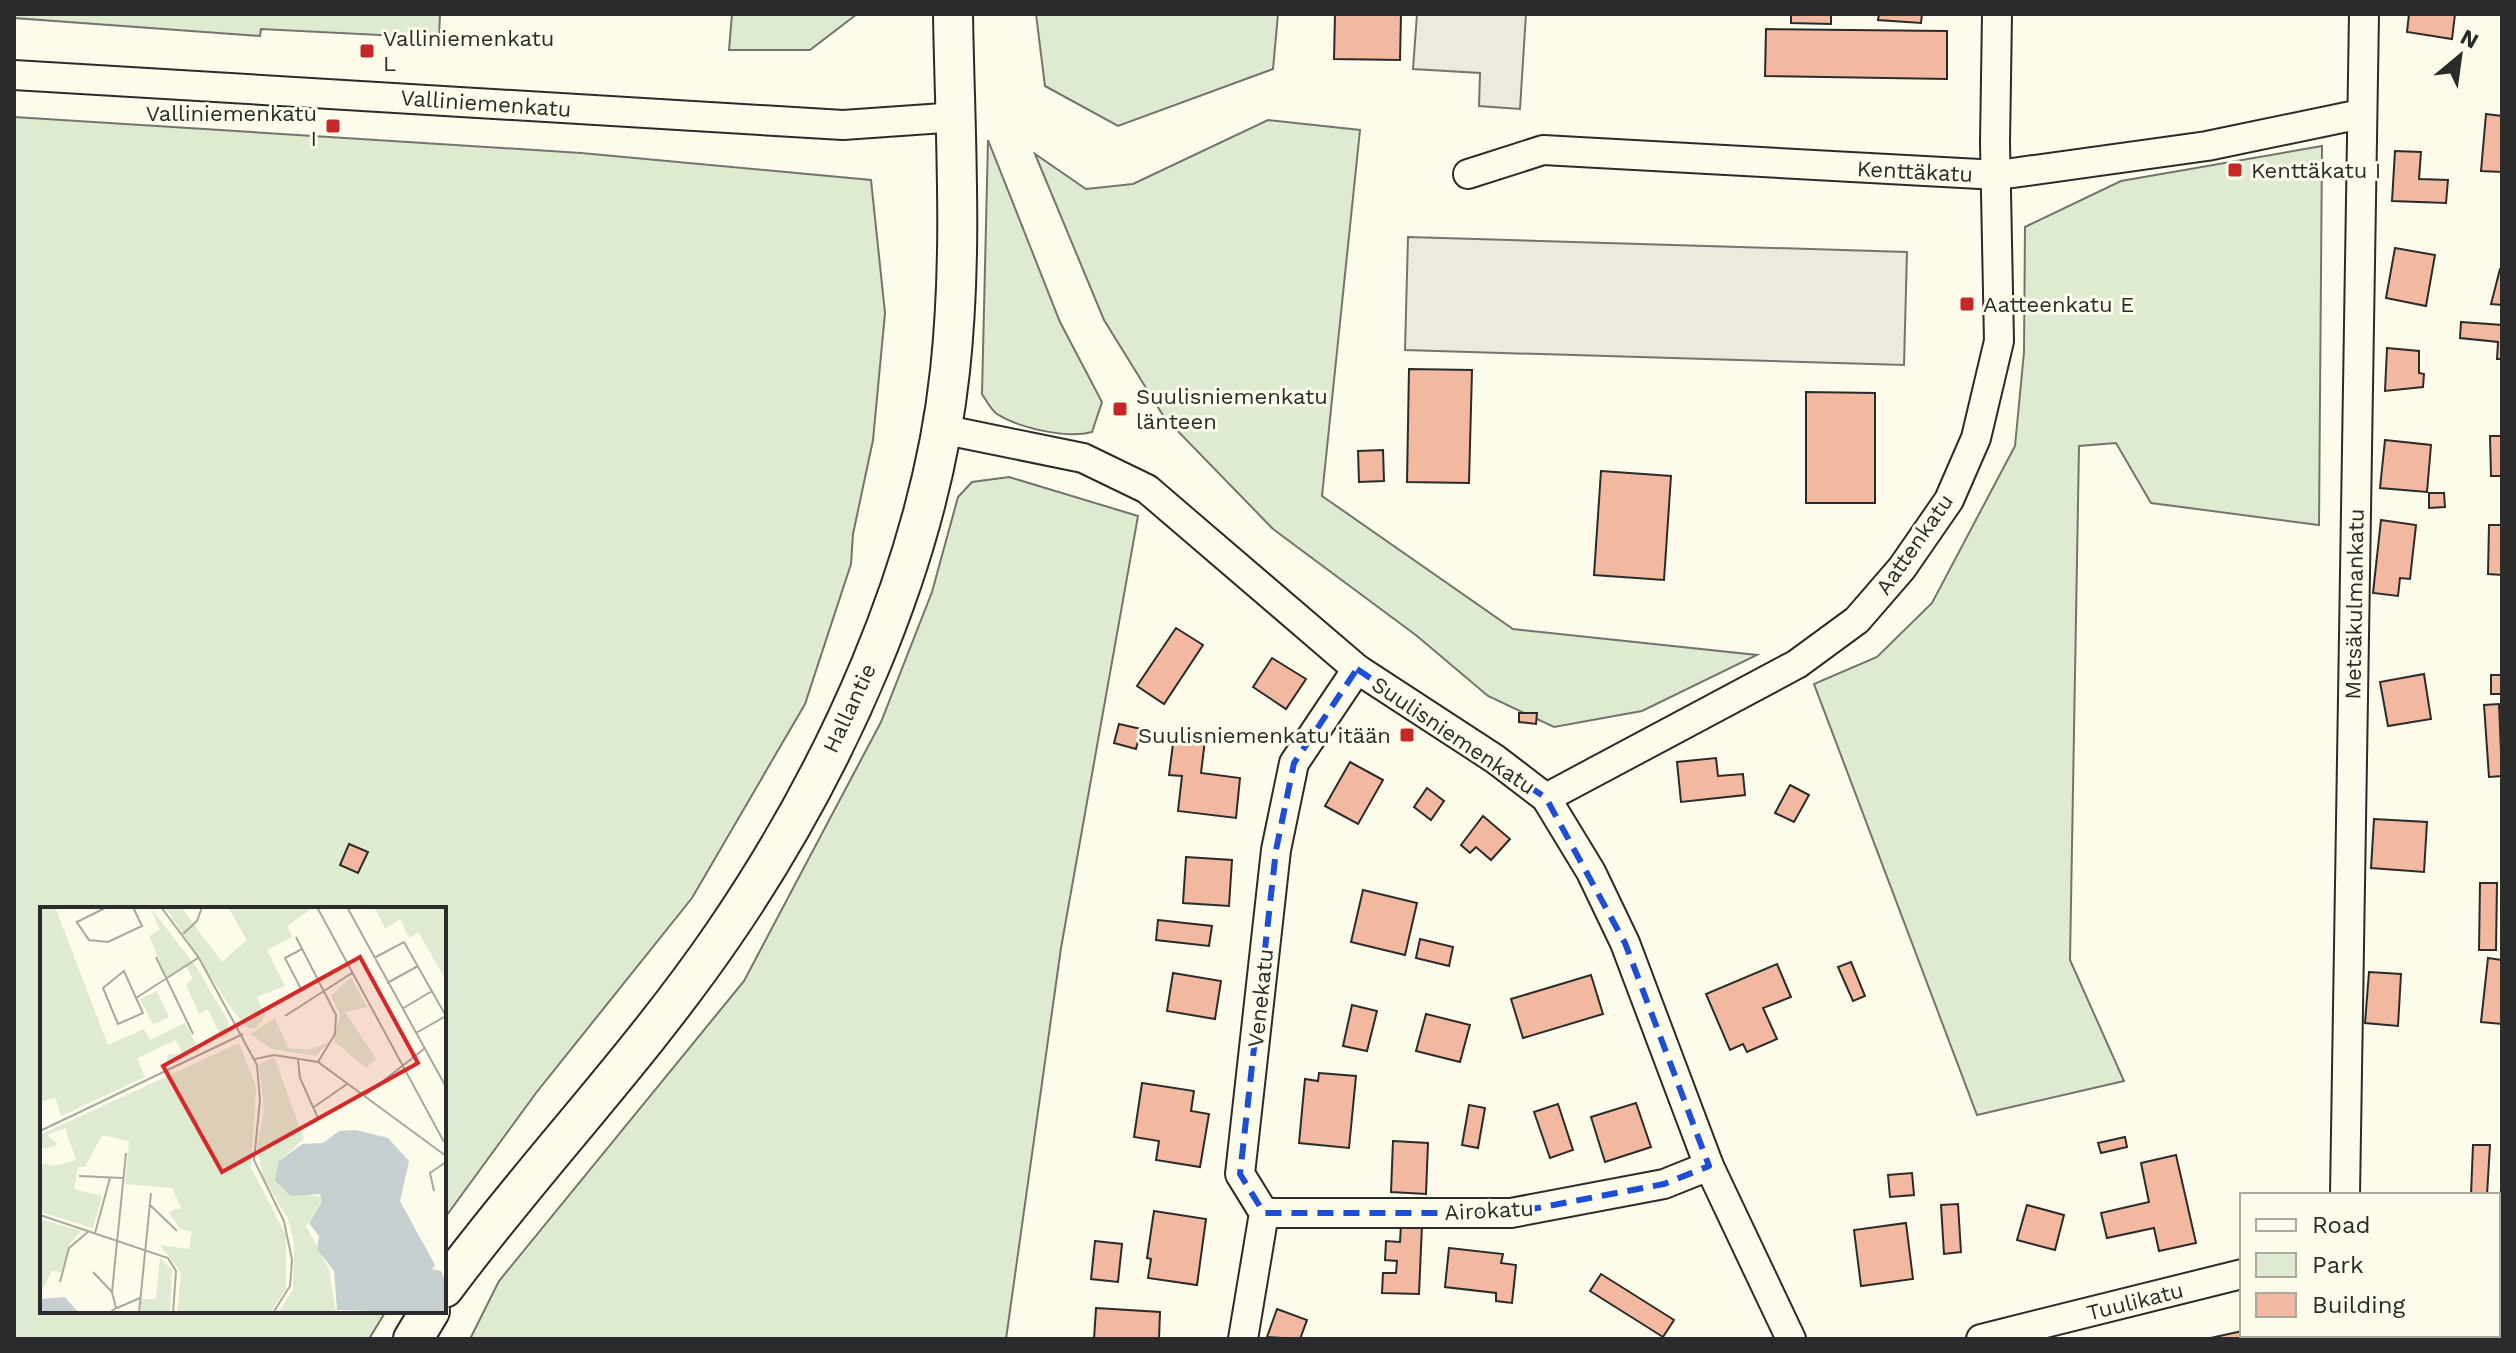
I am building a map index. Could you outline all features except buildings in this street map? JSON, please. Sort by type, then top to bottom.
[{"type":"street","name":"Hallantie","points":[[446,1285],[489,1227],[669,1008],[773,858],[839,731],[877,646],[910,551],[941,429],[954,316],[958,117],[953,14]]},
{"type":"street","name":"Aattenkatu","points":[[1546,798],[1797,664],[1857,620],[1902,568],[1949,500],[1976,438],[1999,341],[1995,143],[1997,14]]},
{"type":"street","name":"Metsäkulmankatu","points":[[2345,1193],[2364,14]]},
{"type":"street","name":"Valliniemenkatu","points":[[14,75],[843,125],[958,117]]},
{"type":"street","name":"Kenttäkatu","points":[[1468,174],[1543,150],[1998,175],[2207,146],[2361,114]]},
{"type":"street","name":"Suulisniemenkatu","points":[[941,429],[1083,458],[1147,489],[1357,669],[1495,759],[1546,798],[1591,872],[1625,943],[1709,1166],[1791,1339]]},
{"type":"street","name":"Venekatu","points":[[1264,1213],[1240,1174],[1276,850],[1294,763],[1357,669]]},
{"type":"street","name":"Airokatu","points":[[1264,1213],[1511,1213],[1664,1184],[1709,1166]]},
{"type":"street","points":[[1243,1339],[1264,1213]]},
{"type":"street","name":"Tuulikatu","points":[[1981,1339],[2240,1274]]},
{"type":"street","points":[[413,1339],[429,1313]]},
{"type":"highlighted area","points":[[1357,669],[1546,798],[1625,943],[1709,1166],[1664,1184],[1511,1213],[1264,1213],[1240,1174],[1276,850],[1294,763]]},
{"type":"green space","points":[[14,14],[440,14],[439,38],[261,29],[260,36],[14,18]]},
{"type":"green space","points":[[732,14],[857,14],[810,50],[729,50]]},
{"type":"green space","points":[[1036,14],[1278,14],[1273,69],[1118,126],[1045,86]]},
{"type":"green space","points":[[14,117],[581,153],[871,180],[885,313],[873,440],[853,534],[851,564],[805,704],[692,898],[536,1093],[446,1216],[446,907],[40,907],[40,1313],[385,1313],[369,1339],[14,1339]]},
{"type":"green space","points":[[1268,120],[1360,130],[1322,496],[1513,629],[1757,655],[1642,711],[1554,727],[1488,696],[1417,636],[1273,529],[1164,417],[1104,320],[1035,154],[1086,189],[1133,184]]},
{"type":"green space","points":[[988,140],[1060,322],[1102,402],[1092,432],[1057,433],[1018,424],[995,412],[982,394]]},
{"type":"green space","points":[[2322,146],[2319,525],[2151,503],[2116,443],[2079,446],[2070,960],[2124,1081],[1977,1115],[1814,684],[1877,657],[1932,603],[2015,446],[2024,352],[2025,227],[2121,181]]},
{"type":"green space","points":[[1009,477],[1138,516],[1061,948],[1006,1339],[470,1339],[499,1281],[744,981],[881,722],[932,592],[958,497],[972,482]]},
{"type":"shaded area","points":[[1417,14],[1526,14],[1520,109],[1479,106],[1480,73],[1413,69]]},
{"type":"shaded area","points":[[1408,237],[1907,252],[1904,365],[1405,350]]},
{"type":"place","name":"Valliniemenkatu L","points":[[367,51]]},
{"type":"place","name":"Valliniemenkatu I","points":[[333,126]]},
{"type":"place","name":"Kenttäkatu I","points":[[2235,170]]},
{"type":"place","name":"Aatteenkatu E","points":[[1967,304]]},
{"type":"place","name":"Suulisniemenkatu länteen","points":[[1120,409]]},
{"type":"place","name":"Suulisniemenkatu itään","points":[[1407,735]]}]
